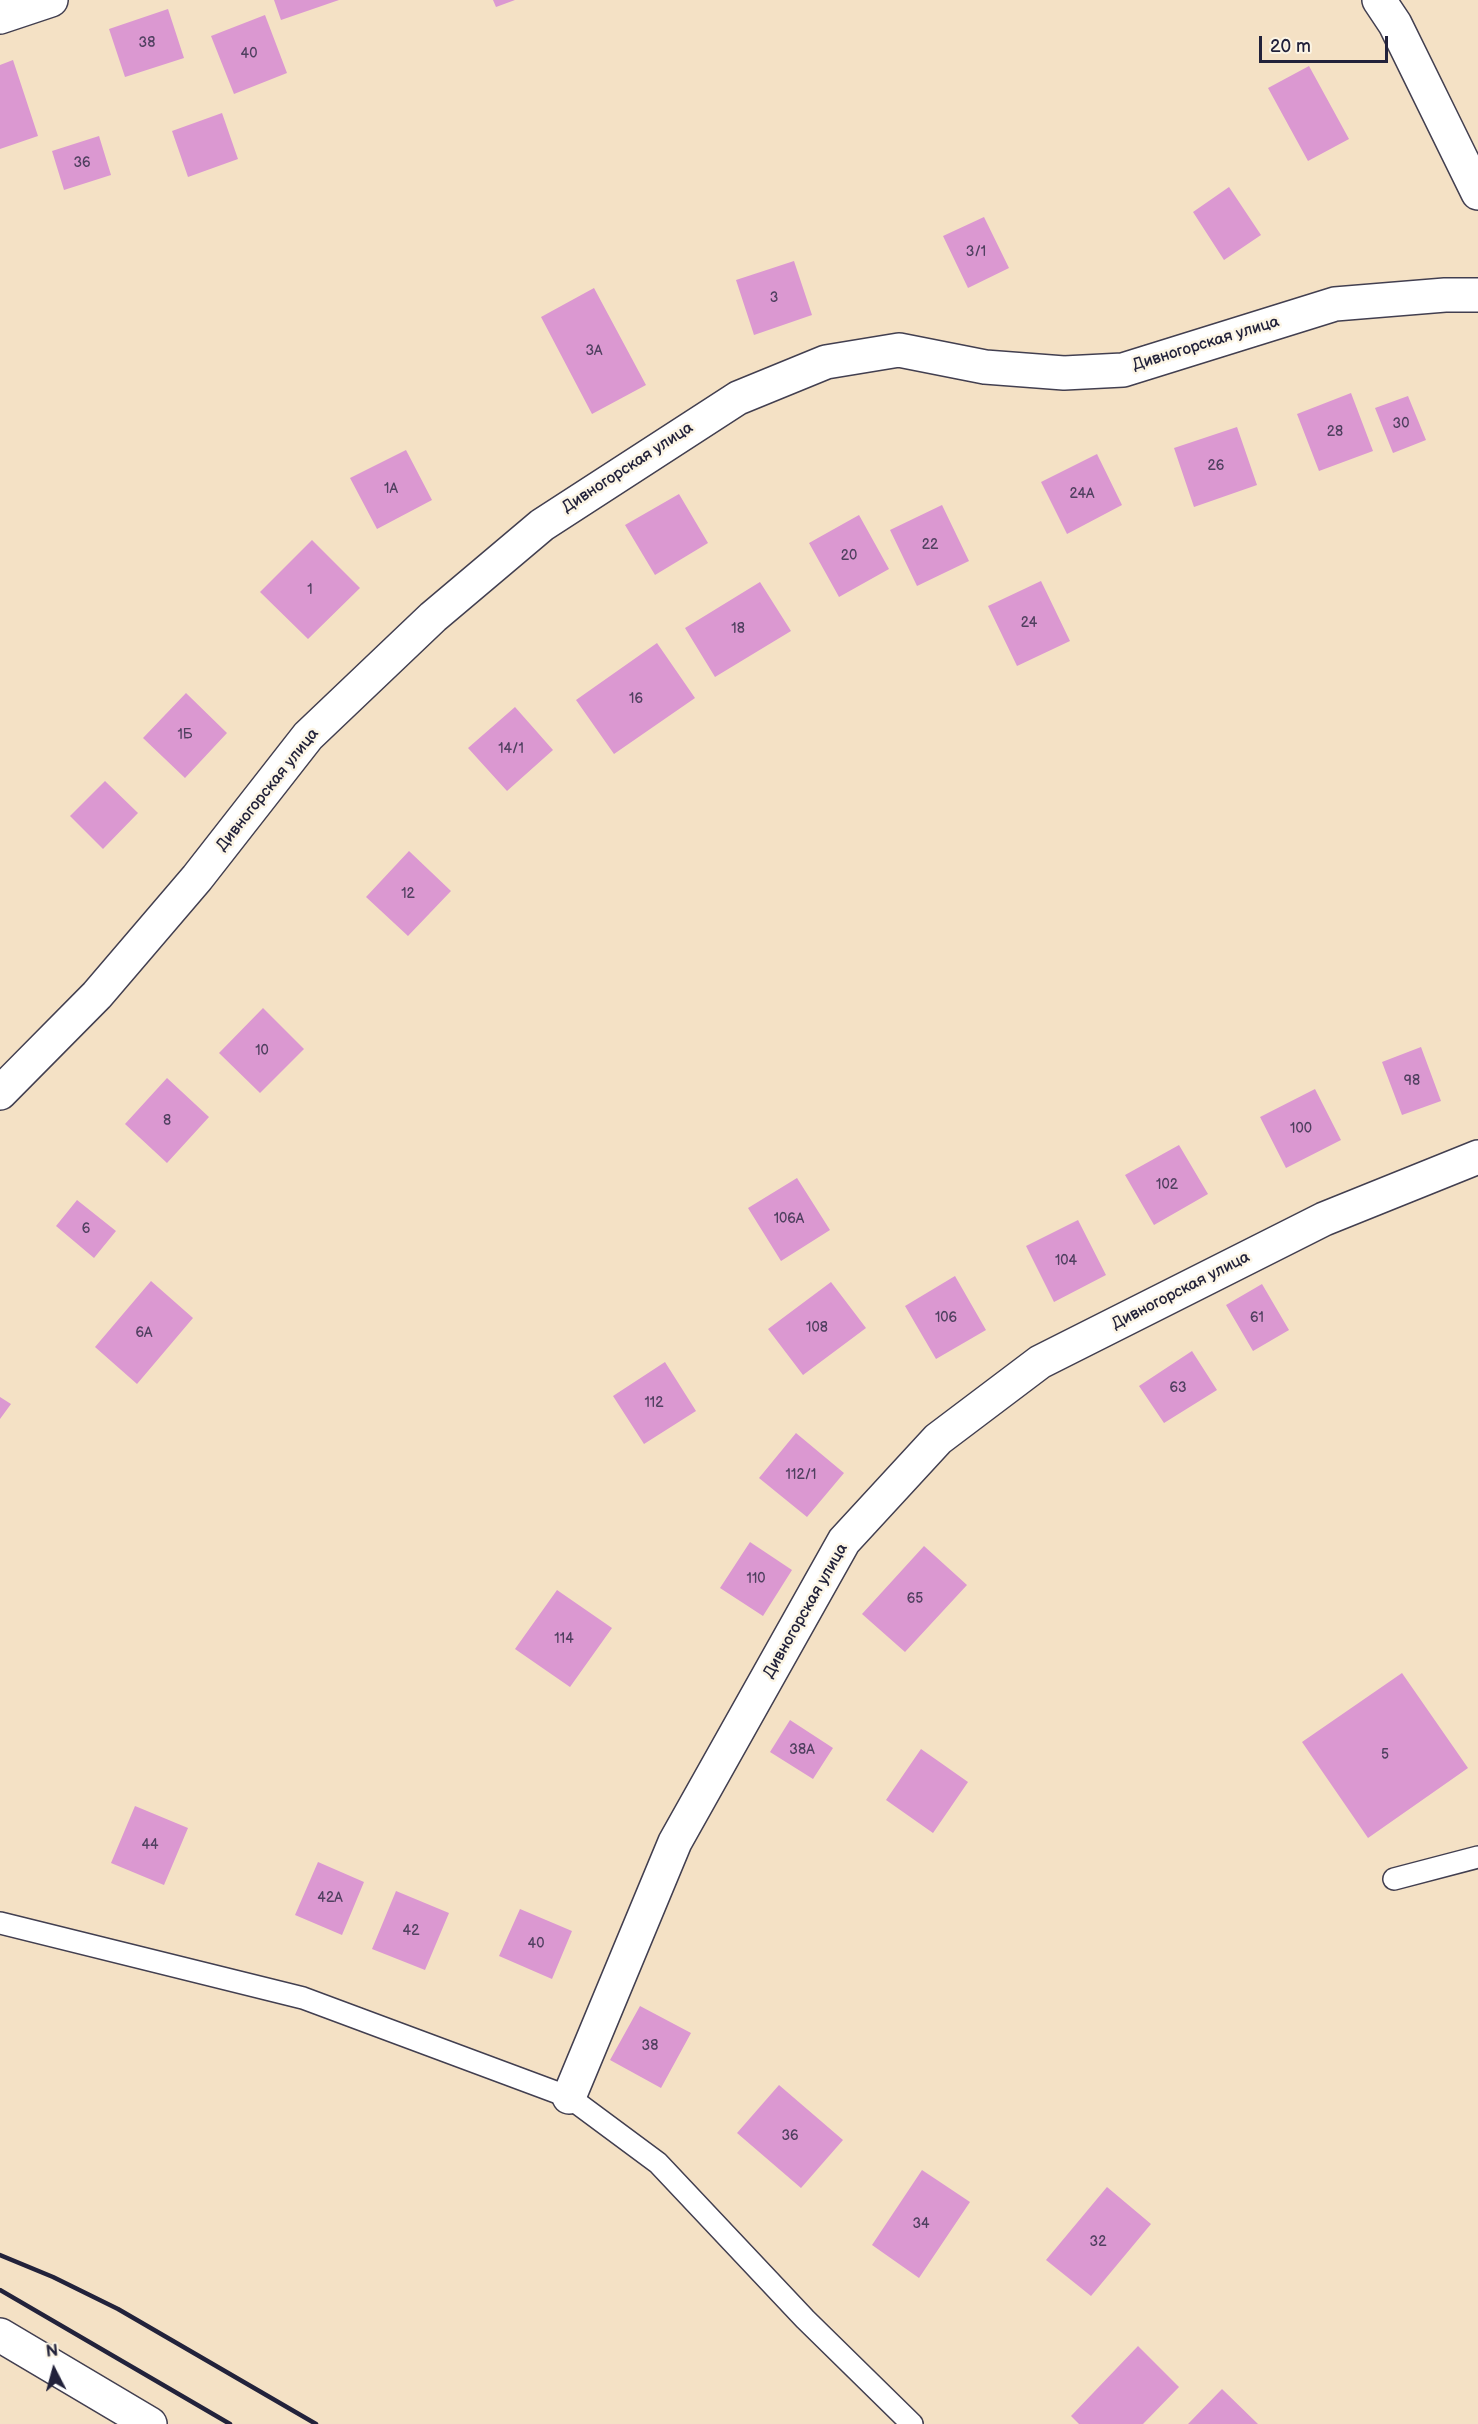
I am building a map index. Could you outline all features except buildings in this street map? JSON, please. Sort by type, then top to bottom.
[{"type":"street","points":[[0,17],[51,0]]},
{"type":"street","points":[[1379,0],[1395,24],[1478,194]]},
{"type":"street","name":"Дивногорская улица","points":[[0,1093],[105,986],[197,878],[308,736],[433,617],[542,525],[738,398],[826,362],[899,350],[985,367],[1064,373],[1123,370],[1335,304],[1445,295],[1478,295]]},
{"type":"street","name":"Дивногорская улица","points":[[569,2097],[675,1842],[844,1541],[938,1439],[1040,1362],[1324,1219],[1478,1157]]},
{"type":"street","points":[[0,2335],[150,2424]]},
{"type":"lane","points":[[1394,1879],[1478,1857]]},
{"type":"lane","points":[[0,1923],[303,1998],[569,2097],[658,2163],[806,2319],[912,2424]]},
{"type":"railway","points":[[0,2255],[53,2277],[118,2309],[316,2424]]},
{"type":"railway","points":[[0,2290],[230,2424]]}]
